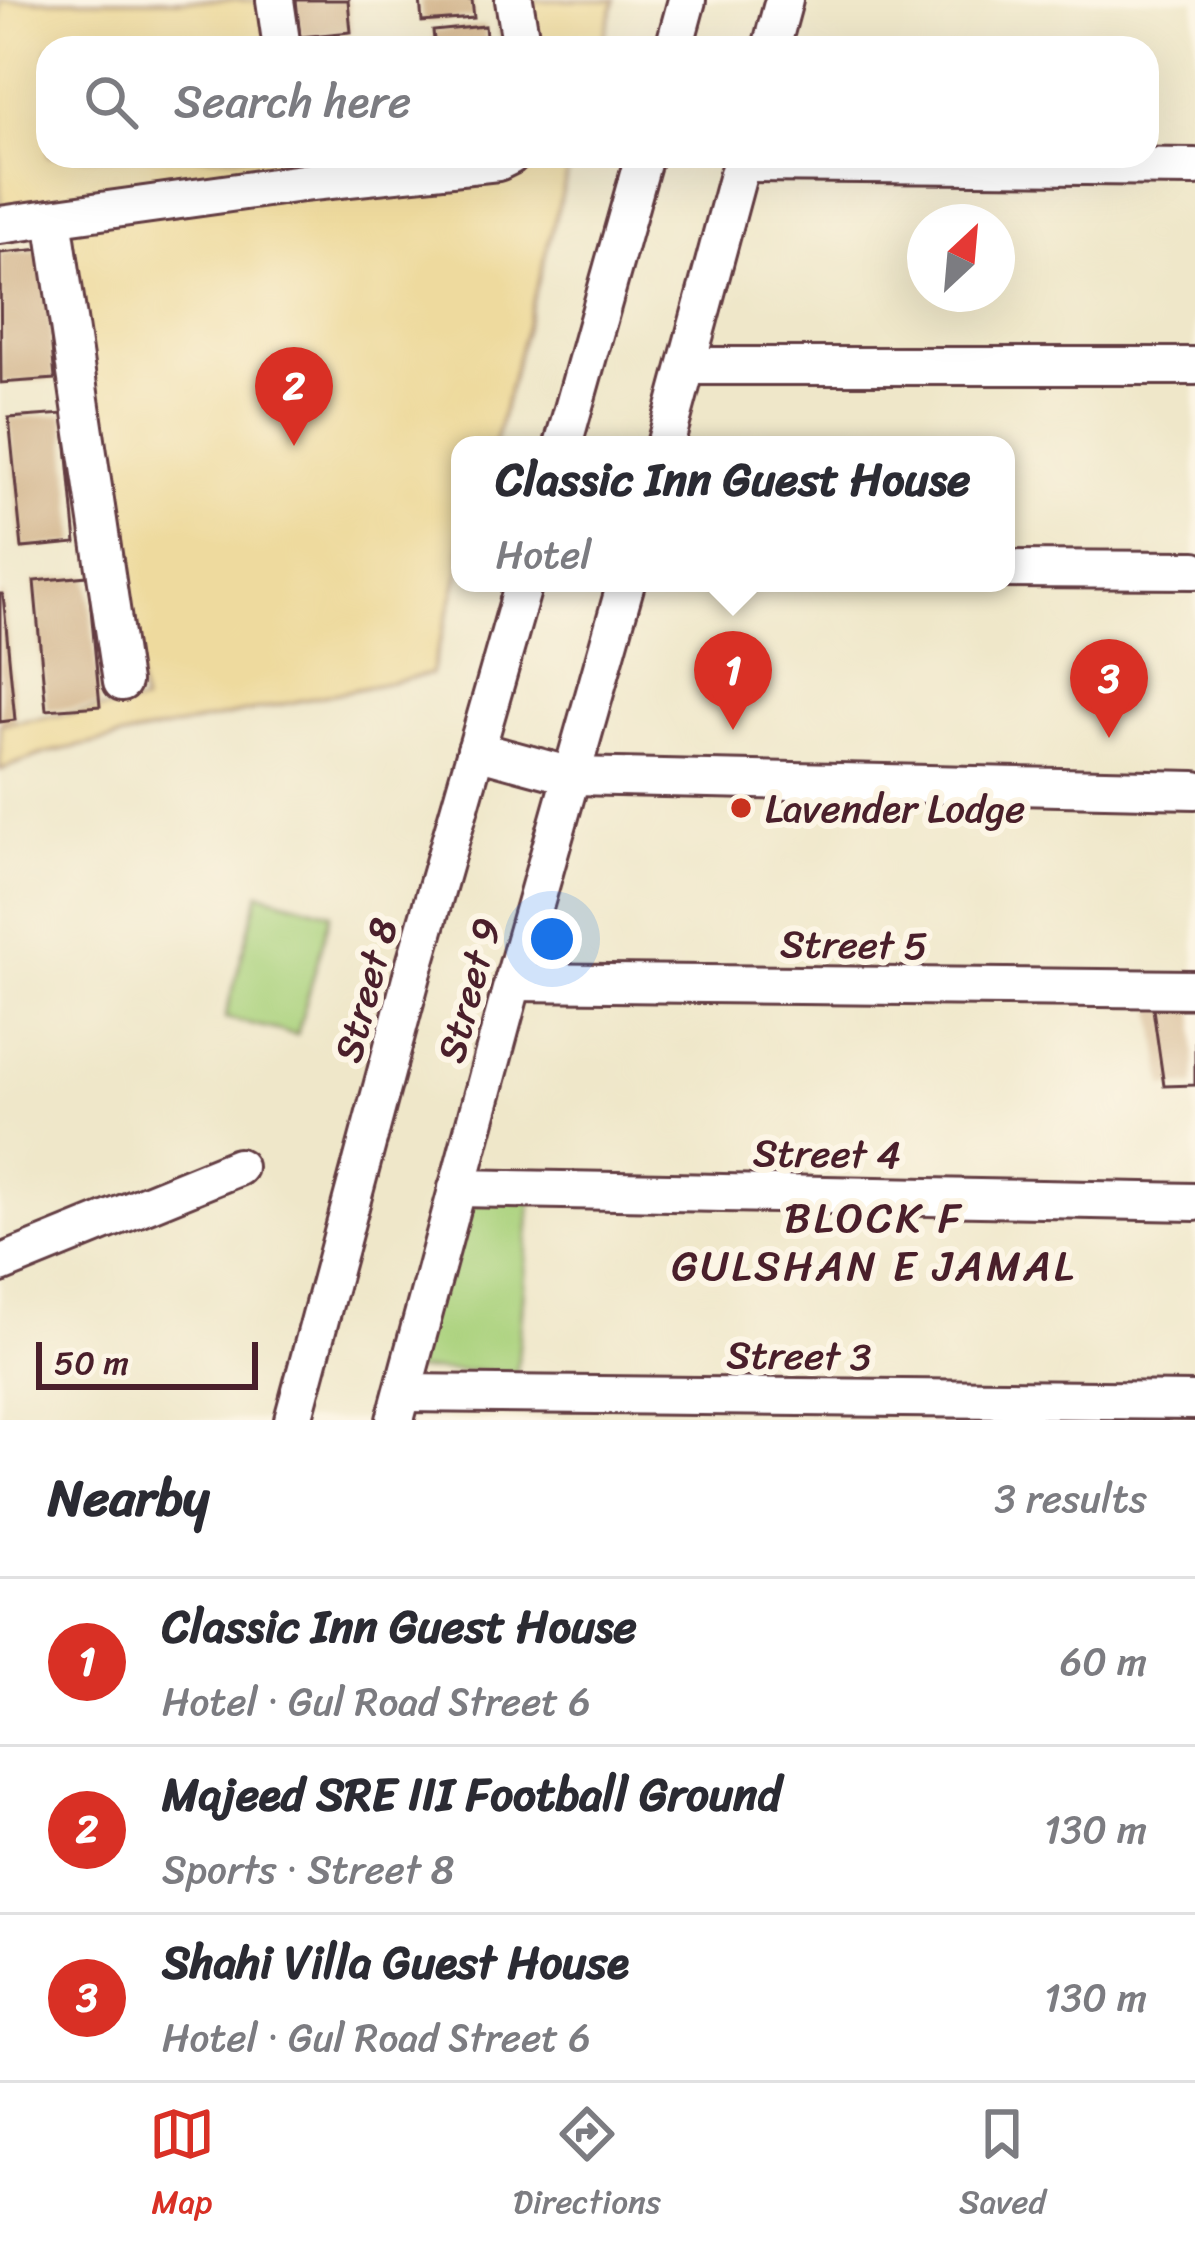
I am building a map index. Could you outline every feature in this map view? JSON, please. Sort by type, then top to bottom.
[{"type":"street","points":[[275,0],[280,36]]},
{"type":"street","points":[[514,0],[520,36]]},
{"type":"street","points":[[677,36],[687,0]]},
{"type":"street","points":[[774,36],[784,0]]},
{"type":"street","points":[[1159,166],[1195,167]]},
{"type":"street","points":[[0,225],[300,170],[350,168]]},
{"type":"street","points":[[566,436],[641,168]]},
{"type":"street","points":[[668,436],[740,168]]},
{"type":"street","points":[[53,218],[122,682]]},
{"type":"street","points":[[687,366],[1195,366]]},
{"type":"street","points":[[1015,569],[1195,570]]},
{"type":"street","name":"Street 8","points":[[293,1420],[415,964],[521,592]]},
{"type":"street","name":"Street 9","points":[[399,1406],[623,592]]},
{"type":"street","points":[[476,750],[572,776],[1195,790]]},
{"type":"street","name":"Street 5","points":[[513,982],[1195,989]]},
{"type":"street","points":[[0,1264],[238,1167]]},
{"type":"street","name":"Street 4","points":[[458,1188],[1195,1202]]},
{"type":"street","name":"Street 3","points":[[399,1406],[1195,1401]]},
{"type":"green space","points":[[259,893],[331,913],[297,1035],[225,1018]]},
{"type":"green space","points":[[457,1188],[532,1189],[517,1372],[413,1370]]},
{"type":"sand","points":[[0,0],[261,0],[266,36],[36,36],[36,168],[569,168],[496,436],[451,436],[454,592],[431,674],[46,753],[0,770],[0,724],[143,703],[61,200],[0,207]]},
{"type":"sand","points":[[496,0],[615,0],[604,36],[501,36]]},
{"type":"building","points":[[296,0],[348,0],[351,32],[300,36]]},
{"type":"building","points":[[420,0],[472,0],[474,18],[422,22]]},
{"type":"building","points":[[485,26],[486,36],[434,36],[433,31]]},
{"type":"building","points":[[43,249],[55,379],[1,383],[0,253]]},
{"type":"building","points":[[64,414],[76,543],[22,548],[9,418]]},
{"type":"building","points":[[88,576],[100,706],[46,710],[34,581]]},
{"type":"building","points":[[0,594],[15,720],[0,722]]},
{"type":"building","points":[[1153,1009],[1195,1009],[1195,1085],[1164,1086]]},
{"type":"place","name":"Majeed SRE III Football Ground","points":[[294,446]]},
{"type":"place","name":"Classic Inn Guest House","points":[[733,730]]},
{"type":"place","name":"Shahi Villa Guest House","points":[[1109,738]]},
{"type":"place","name":"Lavender Lodge","points":[[741,808]]},
{"type":"district","name":"BLOCK F GULSHAN E JAMAL","points":[[874,1241]]}]
